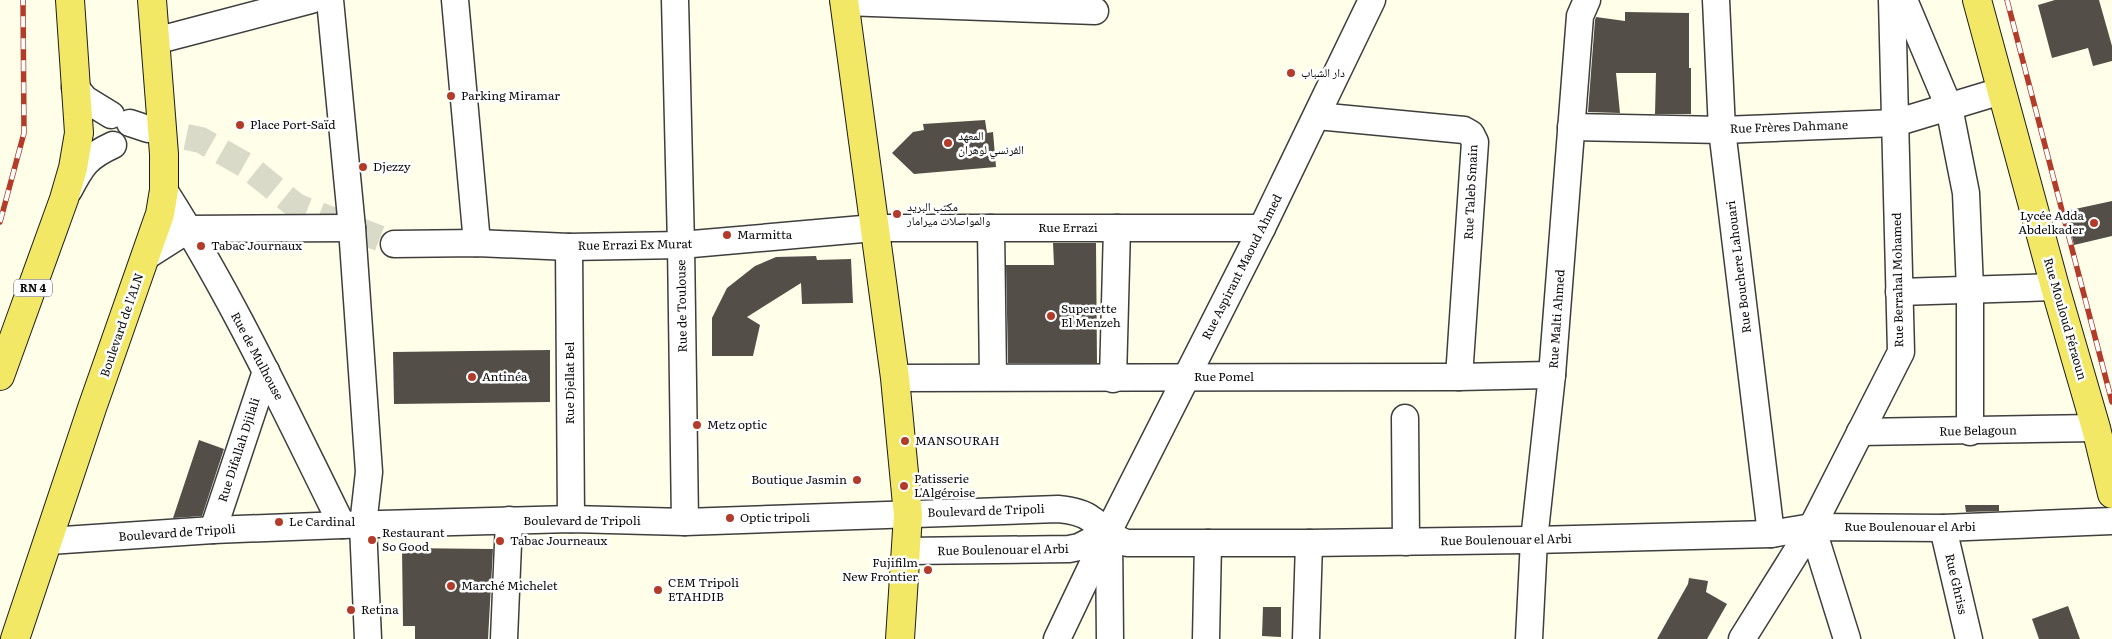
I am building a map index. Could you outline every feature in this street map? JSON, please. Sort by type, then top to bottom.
[{"type":"main road","name":"RN 4","points":[[0,376],[64,199],[73,168],[79,133],[70,0]]},
{"type":"main road","name":"Boulevard de l'ALN","points":[[15,639],[49,542],[92,408],[160,214],[164,190],[164,154],[152,0]]},
{"type":"main road","name":"Rue Mouloud Féraoun","points":[[1978,0],[2055,287],[2096,428],[2112,494]]},
{"type":"main road","points":[[844,1],[895,378],[908,514],[900,639]]},
{"type":"street","points":[[155,41],[311,0]]},
{"type":"street","points":[[330,0],[352,228],[369,472],[352,525],[368,639]]},
{"type":"street","points":[[455,0],[477,243]]},
{"type":"street","name":"Rue de Toulouse","points":[[675,0],[685,522]]},
{"type":"street","name":"Rue Aspirant Maoud Ahmed","points":[[1057,639],[1108,532],[1262,228],[1372,0]]},
{"type":"street","name":"Rue Malti Ahmed","points":[[1529,639],[1534,540],[1552,375],[1580,16],[1587,0]]},
{"type":"street","name":"Rue Bouchere Lahouari","points":[[1716,0],[1722,130],[1771,534]]},
{"type":"street","name":"Rue Berrahal Mohamed","points":[[1743,638],[1812,527],[1901,352],[1892,0]]},
{"type":"street","points":[[1904,0],[1949,107],[1966,193],[1970,289],[1970,432]]},
{"type":"street","points":[[844,1],[1095,11]]},
{"type":"street","points":[[64,199],[79,171],[94,154],[122,130],[85,99],[75,87]]},
{"type":"street","name":"Rue Frères Dahmane","points":[[1572,127],[1722,130],[1895,123],[2001,91]]},
{"type":"street","name":"Rue Taleb Smain","points":[[1317,116],[1464,130],[1471,134],[1474,142],[1459,377]]},
{"type":"street","name":"Rue de Mulhouse","points":[[164,190],[189,229],[352,525]]},
{"type":"street","points":[[145,257],[189,229],[352,228]]},
{"type":"street","name":"Rue Errazi Ex Murat","points":[[394,244],[477,243],[569,247],[681,245],[874,228]]},
{"type":"street","name":"Rue Errazi","points":[[874,228],[1262,228]]},
{"type":"street","points":[[991,228],[993,377]]},
{"type":"street","points":[[1113,379],[1117,228]]},
{"type":"street","name":"Rue Djellat Bel","points":[[569,247],[571,519]]},
{"type":"street","points":[[1899,292],[2055,287]]},
{"type":"street","name":"Rue Difallah Djilali","points":[[213,530],[266,371]]},
{"type":"street","name":"Rue Pomel","points":[[895,378],[1113,379],[1186,376],[1459,377],[1552,375]]},
{"type":"street","points":[[1404,418],[1406,542]]},
{"type":"street","name":"Rue Belagoun","points":[[1860,432],[1970,432],[2096,428]]},
{"type":"street","name":"Boulevard de Tripoli","points":[[49,542],[213,530],[352,525],[571,519],[685,522],[1058,509],[1085,515],[1108,532]]},
{"type":"street","points":[[504,639],[509,520]]},
{"type":"street","name":"Rue Boulenouar el Arbi","points":[[906,551],[1068,549],[1079,547],[1108,532],[1119,541],[1127,543],[1406,542],[1771,534],[1812,527],[1943,528],[2112,521]]},
{"type":"street","points":[[1812,527],[1847,639]]},
{"type":"street","name":"Rue Ghriss","points":[[1943,528],[1969,639]]},
{"type":"street","points":[[1108,532],[1110,639]]},
{"type":"street","points":[[1206,639],[1208,542]]},
{"type":"street","points":[[1306,639],[1309,543]]},
{"type":"building","points":[[2055,0],[2099,0],[2112,46],[2112,61],[2093,66],[2088,48],[2052,58],[2038,5]]},
{"type":"building","points":[[1625,12],[1689,13],[1691,114],[1655,114],[1656,73],[1616,73],[1620,113],[1588,112],[1596,17],[1625,21]]},
{"type":"building","name":"المعهد الفرنسي لوهران","points":[[985,120],[987,133],[993,132],[996,167],[914,174],[892,153],[913,132],[924,130],[923,124]]},
{"type":"building","points":[[2112,201],[2112,236],[2074,245],[2066,211]]},
{"type":"building","name":"Superette El Menzeh","points":[[1053,243],[1096,243],[1097,363],[1008,363],[1006,265],[1054,265]]},
{"type":"building","points":[[816,256],[817,260],[851,259],[853,303],[802,304],[801,283],[747,317],[760,325],[753,356],[712,356],[712,318],[727,288],[755,266],[776,257]]},
{"type":"building","name":"Antinéa","points":[[550,350],[550,402],[394,404],[393,352]]},
{"type":"building","points":[[199,440],[224,449],[202,516],[173,518]]},
{"type":"building","points":[[1965,505],[1999,505],[1999,511],[1966,512]]},
{"type":"building","name":"Marché Michelet","points":[[402,548],[493,549],[488,639],[415,639],[415,626],[403,626]]},
{"type":"building","points":[[1689,578],[1708,581],[1706,592],[1727,604],[1707,639],[1657,639],[1688,584]]},
{"type":"building","points":[[2068,606],[2080,639],[2039,639],[2032,619]]},
{"type":"building","points":[[1263,607],[1281,607],[1281,637],[1262,636]]},
{"type":"tunnel","points":[[148,129],[201,140],[247,166],[296,206],[394,244]]},
{"type":"railway","points":[[0,222],[24,133],[23,0]]},
{"type":"railway","points":[[2007,0],[2112,402]]},
{"type":"place","name":"دار الشباب","points":[[1291,73]]},
{"type":"place","name":"Parking Miramar","points":[[451,96]]},
{"type":"place","name":"Place Port-Saïd","points":[[240,125]]},
{"type":"place","name":"المعهد الفرنسي لوهران","points":[[948,143]]},
{"type":"place","name":"Djezzy","points":[[363,167]]},
{"type":"place","name":"مكتب البريد والمواصلات ميرامار","points":[[897,214]]},
{"type":"place","name":"Lycée Adda Abdelkader","points":[[2094,223]]},
{"type":"place","name":"Marmitta","points":[[727,235]]},
{"type":"place","name":"Tabac Journaux","points":[[201,246]]},
{"type":"place","name":"Superette El Menzeh","points":[[1051,316]]},
{"type":"place","name":"Antinéa","points":[[472,377]]},
{"type":"place","name":"Metz optic","points":[[697,425]]},
{"type":"place","name":"MANSOURAH","points":[[905,441]]},
{"type":"place","name":"Boutique Jasmin","points":[[857,480]]},
{"type":"place","name":"Patisserie L'Algéroise","points":[[904,486]]},
{"type":"place","name":"Optic tripoli","points":[[730,518]]},
{"type":"place","name":"Le Cardinal","points":[[279,522]]},
{"type":"place","name":"Restaurant So Good","points":[[372,540]]},
{"type":"place","name":"Tabac Journeaux","points":[[500,541]]},
{"type":"place","name":"Fujifilm New Frontier","points":[[928,570]]},
{"type":"place","name":"Marché Michelet","points":[[451,586]]},
{"type":"place","name":"CEM Tripoli ETAHDIB","points":[[658,590]]},
{"type":"place","name":"Retina","points":[[351,610]]}]
